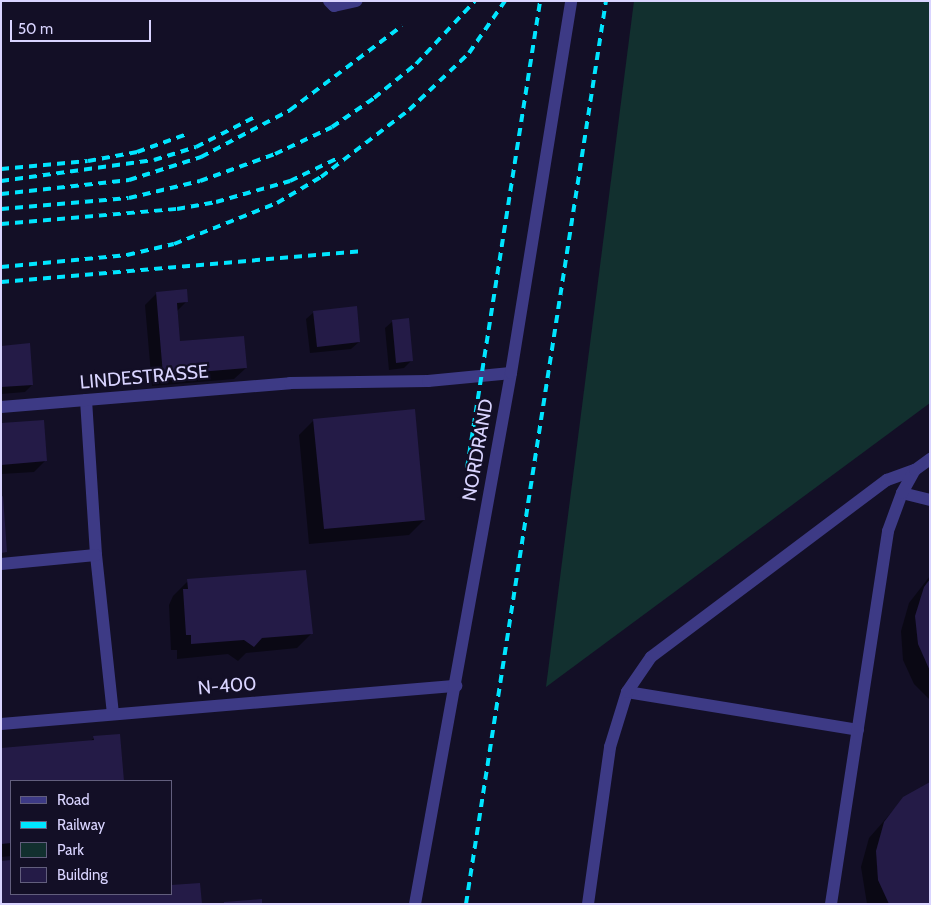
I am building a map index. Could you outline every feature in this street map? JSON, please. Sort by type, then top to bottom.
[{"type":"lane","points":[[329,1],[334,6],[356,1]]},
{"type":"lane","name":"NORDRAND","points":[[415,904],[511,374],[571,1]]},
{"type":"lane","name":"LINDESTRASSE","points":[[1,408],[290,383],[428,381],[511,374]]},
{"type":"lane","points":[[86,400],[96,555],[113,714]]},
{"type":"lane","points":[[588,904],[610,747],[627,692],[651,657],[887,480],[915,470],[930,459]]},
{"type":"lane","points":[[831,904],[888,531],[902,493],[915,470]]},
{"type":"lane","points":[[902,493],[930,500]]},
{"type":"lane","points":[[1,564],[96,555]]},
{"type":"lane","name":"N-400","points":[[1,724],[456,686]]},
{"type":"lane","points":[[627,692],[858,730]]},
{"type":"green space","points":[[634,1],[930,1],[930,403],[546,687]]},
{"type":"building","points":[[187,289],[188,302],[177,303],[180,341],[244,336],[247,368],[163,375],[156,292]]},
{"type":"building","points":[[357,306],[360,342],[317,347],[313,311]]},
{"type":"building","points":[[409,318],[413,361],[396,363],[392,320]]},
{"type":"building","points":[[30,343],[33,385],[1,387],[1,346]]},
{"type":"building","points":[[415,409],[425,520],[324,529],[313,419]]},
{"type":"building","points":[[44,420],[47,461],[1,465],[1,423]]},
{"type":"building","points":[[3,496],[7,552],[1,553],[1,497]]},
{"type":"building","points":[[306,570],[313,634],[262,638],[254,647],[244,640],[191,644],[191,635],[186,635],[183,589],[188,589],[187,579]]},
{"type":"building","points":[[930,579],[930,671],[918,644],[915,616],[924,587]]},
{"type":"building","points":[[120,734],[124,780],[10,780],[10,843],[1,844],[1,748],[94,740],[93,736]]},
{"type":"building","points":[[930,782],[930,904],[889,904],[878,880],[876,851],[884,822],[903,797]]},
{"type":"building","points":[[10,860],[10,895],[172,895],[172,885],[200,883],[202,904],[1,904],[1,861]]},
{"type":"building","points":[[262,899],[262,904],[224,904],[224,902]]},
{"type":"railway","points":[[1,209],[129,198],[200,181],[275,154],[332,127],[374,98],[416,64],[475,1]]},
{"type":"railway","points":[[1,267],[127,255],[174,244],[277,203],[321,177],[409,110],[469,53],[505,1]]},
{"type":"railway","points":[[467,468],[540,1]]},
{"type":"railway","points":[[466,904],[606,1]]},
{"type":"railway","points":[[1,194],[129,180],[201,157],[290,110],[402,26]]},
{"type":"railway","points":[[1,181],[154,160],[196,147],[255,117]]},
{"type":"railway","points":[[1,169],[88,161],[137,152],[187,134]]},
{"type":"railway","points":[[1,224],[177,209],[216,202],[290,181],[340,157]]},
{"type":"railway","points":[[1,282],[361,251]]}]
